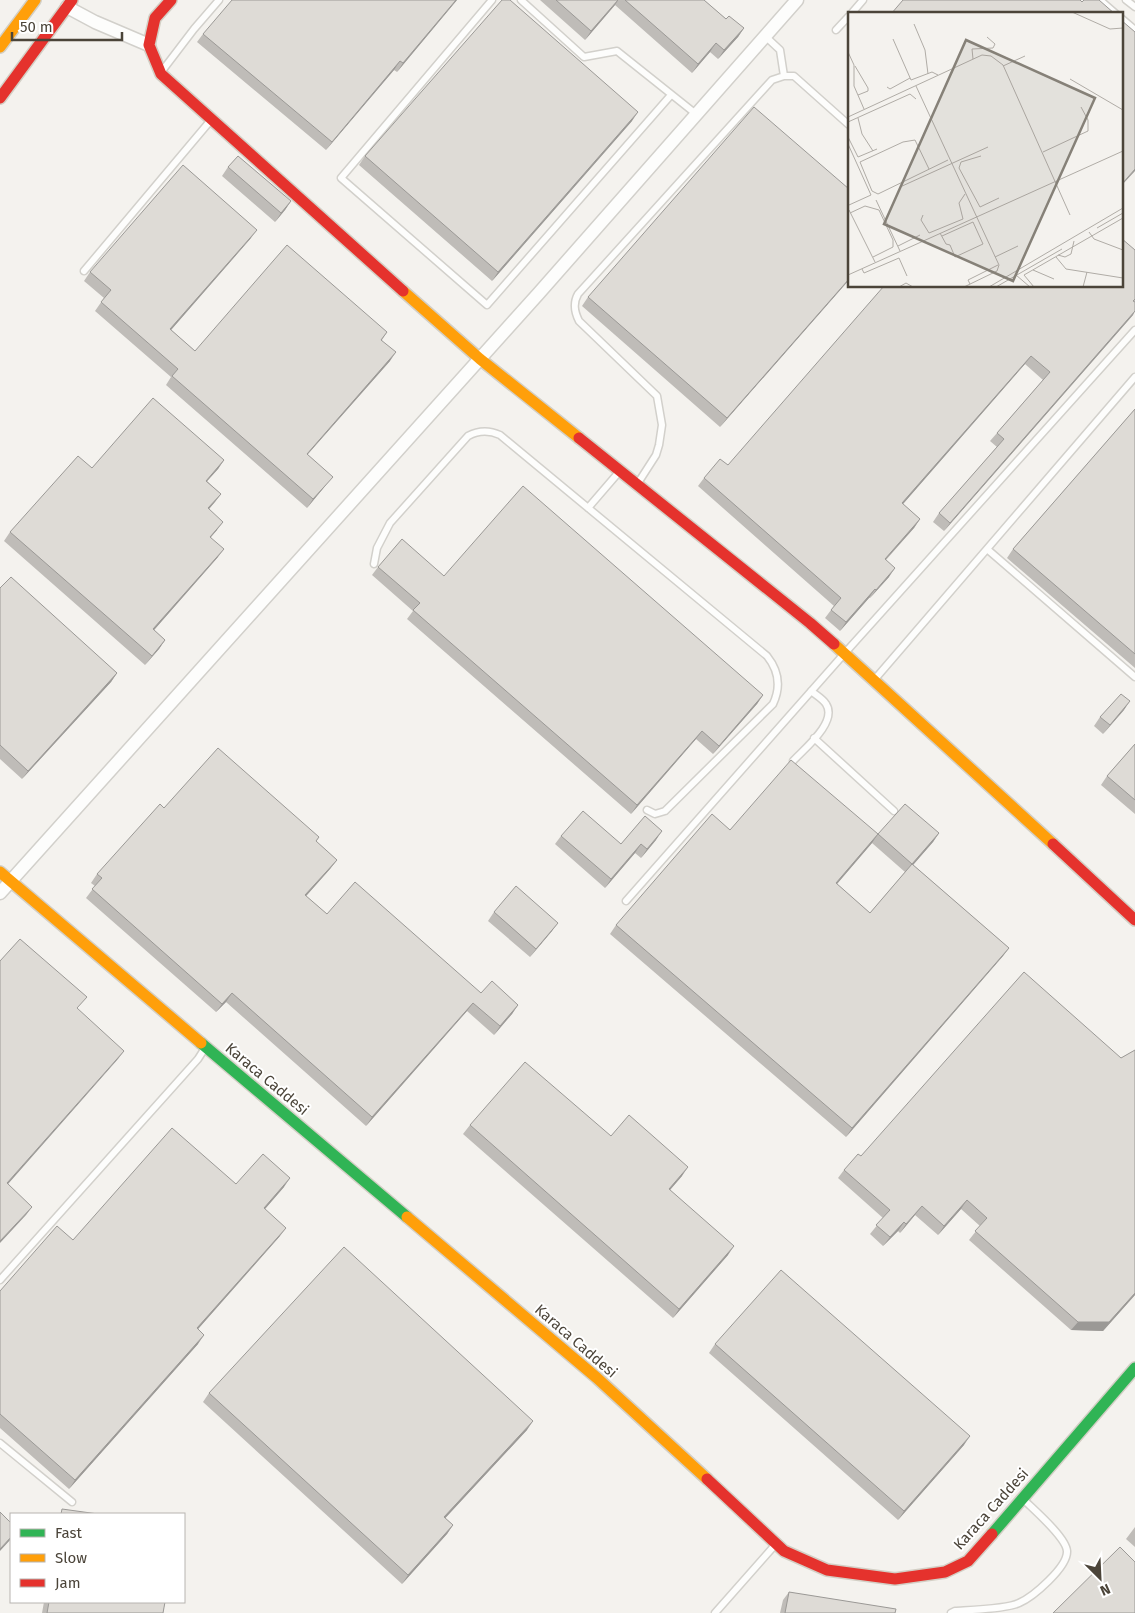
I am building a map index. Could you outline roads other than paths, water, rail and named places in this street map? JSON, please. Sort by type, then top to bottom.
[{"type":"main road","points":[[0,47],[35,0]]},
{"type":"main road","points":[[171,0],[155,18],[149,45],[160,74],[480,359],[802,617],[874,680],[1135,920]]},
{"type":"main road","points":[[0,98],[69,4]]},
{"type":"main road","name":"Karaca Caddesi","points":[[0,872],[597,1378],[784,1551],[827,1570],[896,1579],[945,1572],[968,1561],[1135,1368]]},
{"type":"street","points":[[0,893],[480,359],[797,0]]},
{"type":"street","points":[[69,4],[94,22],[149,45]]},
{"type":"lane","points":[[160,74],[219,0]]},
{"type":"lane","points":[[492,0],[342,178],[487,305],[671,95]]},
{"type":"lane","points":[[521,0],[584,57],[617,51],[696,114]]},
{"type":"lane","points":[[853,12],[863,0]]},
{"type":"lane","points":[[1100,0],[1114,12]]},
{"type":"lane","points":[[1126,0],[1135,8]]},
{"type":"lane","points":[[836,30],[848,17]]},
{"type":"lane","points":[[1122,19],[1135,30]]},
{"type":"lane","points":[[765,36],[780,50],[784,76]]},
{"type":"lane","points":[[636,484],[656,455],[659,446],[662,425],[657,396],[579,321],[574,310],[575,299],[772,80],[784,76],[794,76],[848,124]]},
{"type":"lane","points":[[84,271],[211,119]]},
{"type":"lane","points":[[626,901],[844,654],[1135,330]]},
{"type":"lane","points":[[874,680],[1135,377]]},
{"type":"lane","points":[[374,564],[377,548],[390,523],[468,436],[478,432],[489,431],[500,435],[767,656],[772,662],[778,677],[778,691],[773,704],[665,811],[655,814],[647,810]]},
{"type":"lane","points":[[588,508],[620,471]]},
{"type":"lane","points":[[987,549],[1135,677]]},
{"type":"lane","points":[[793,761],[828,722],[829,711],[826,703],[812,691]]},
{"type":"lane","points":[[814,738],[894,811]]},
{"type":"lane","points":[[0,1280],[198,1059],[206,1047]]},
{"type":"lane","points":[[0,1443],[72,1502]]},
{"type":"lane","points":[[951,1613],[1019,1603],[1052,1579],[1062,1566],[1067,1552],[1064,1542],[1049,1524],[1022,1498]]},
{"type":"lane","points":[[715,1613],[776,1544]]}]
